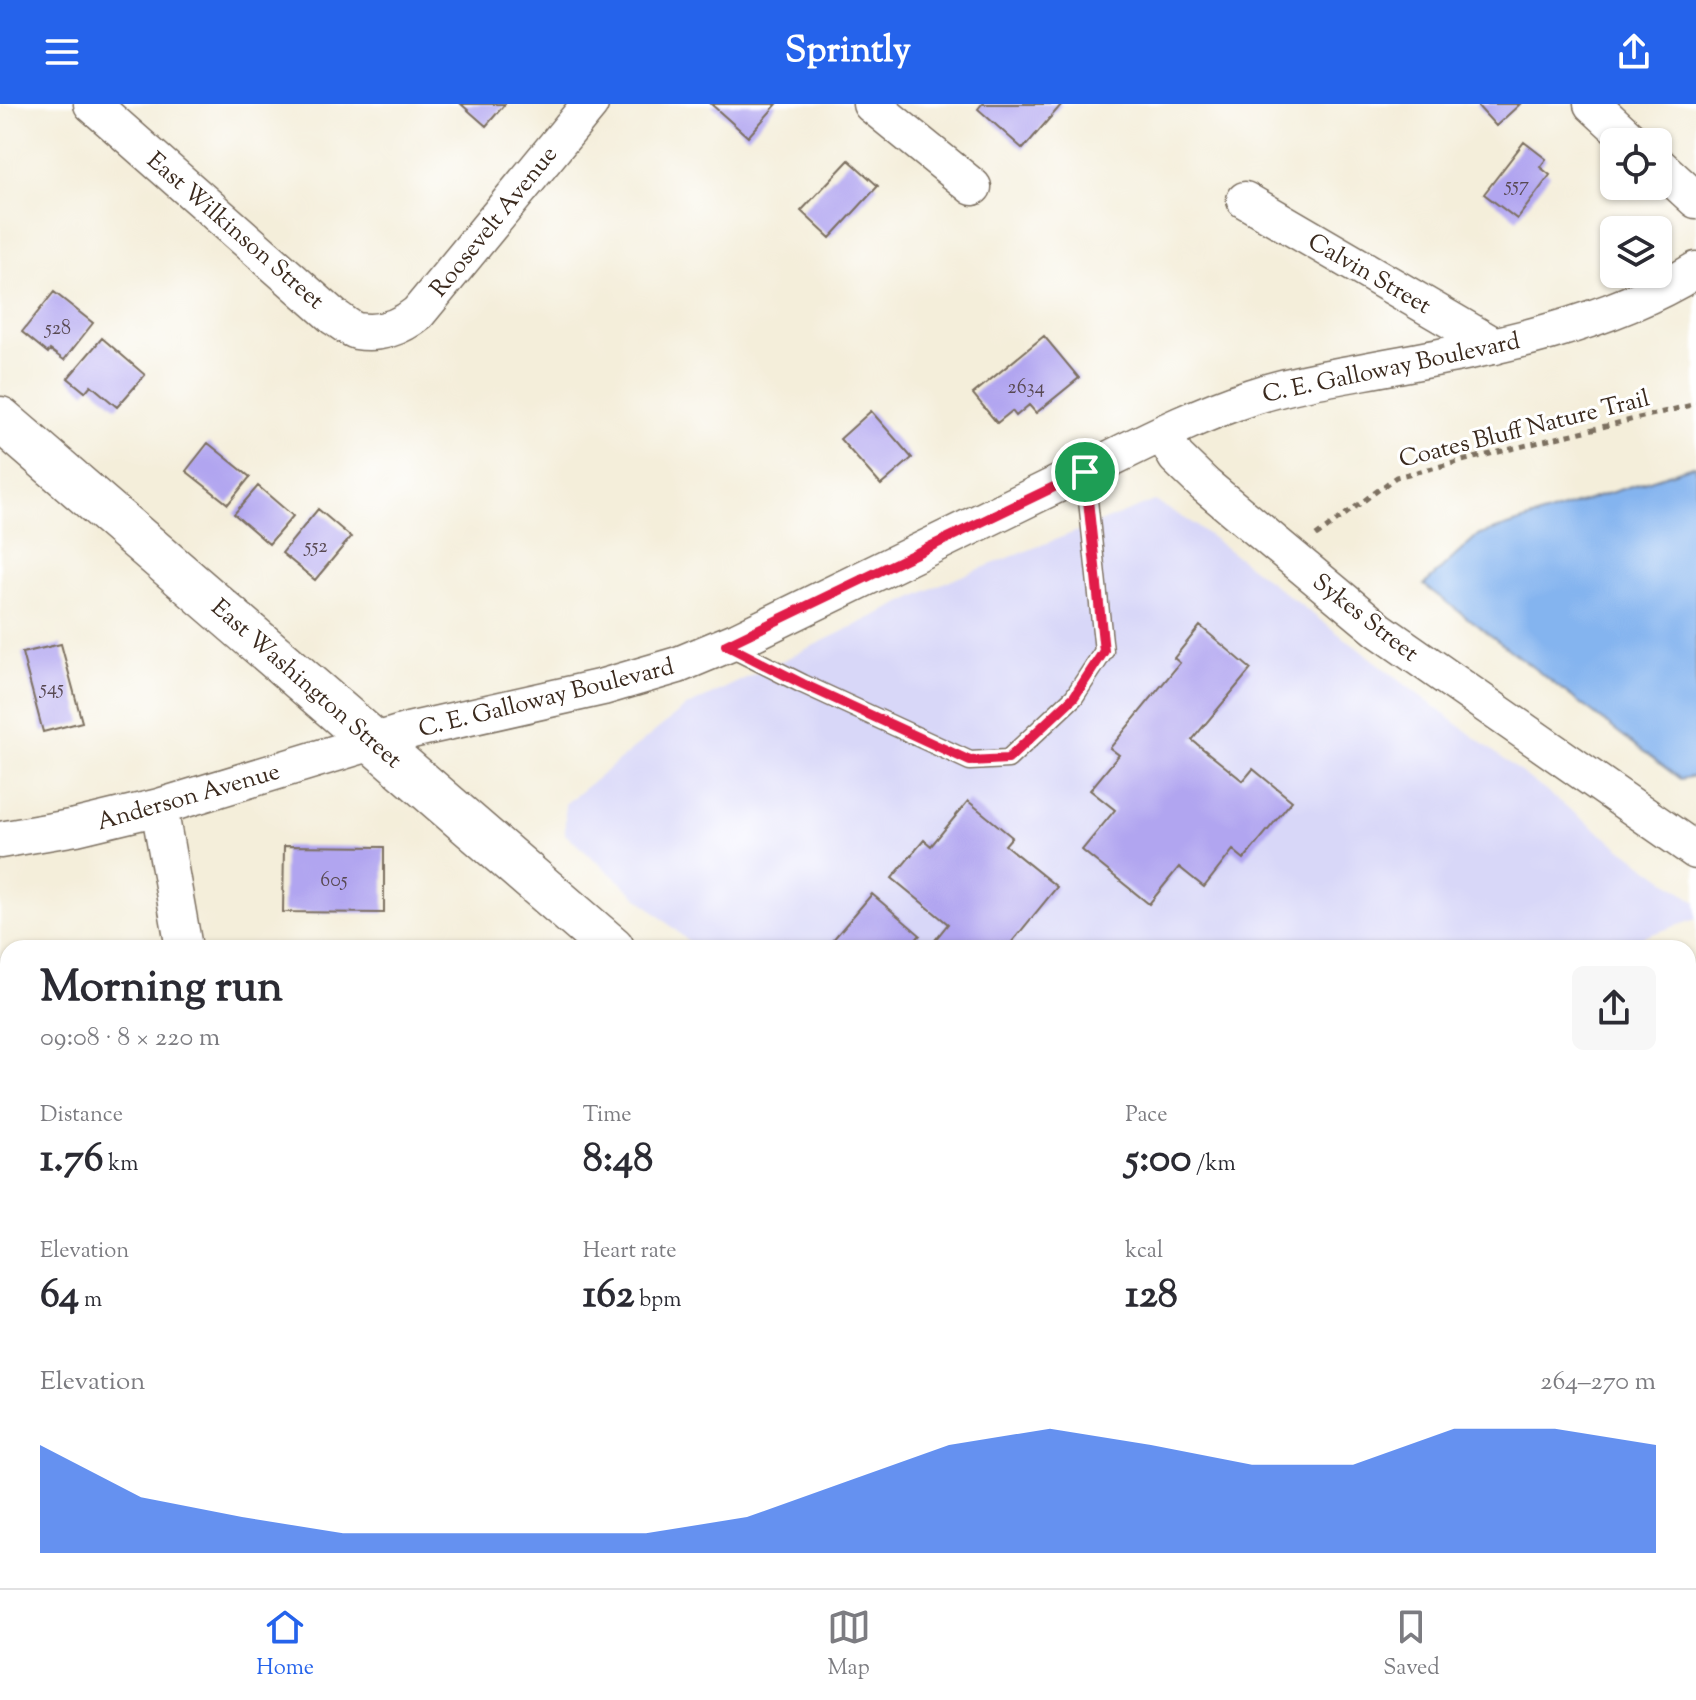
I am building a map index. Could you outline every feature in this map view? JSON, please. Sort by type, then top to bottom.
[{"type":"street","name":"East Wilkinson Street","points":[[92,104],[334,317],[355,331],[390,329]]},
{"type":"street","name":"Roosevelt Avenue","points":[[390,329],[405,324],[418,313],[590,104]]},
{"type":"street","points":[[871,104],[973,187]]},
{"type":"street","points":[[1592,104],[1618,128]]},
{"type":"street","points":[[1672,178],[1696,200]]},
{"type":"street","name":"Calvin Street","points":[[1245,200],[1495,346]]},
{"type":"street","name":"C. E. Galloway Boulevard","points":[[374,741],[603,687],[678,665],[726,645],[1163,434],[1251,397],[1308,382],[1495,346],[1555,330],[1672,285],[1696,270]]},
{"type":"street","name":"East Washington Street","points":[[0,419],[603,940]]},
{"type":"street","name":"Sykes Street","points":[[1163,434],[1176,457],[1195,476],[1379,630],[1696,851]]},
{"type":"street","name":"Anderson Avenue","points":[[0,840],[76,827],[159,807],[374,741]]},
{"type":"street","points":[[159,807],[183,940]]},
{"type":"lane","points":[[726,645],[970,761],[1008,759],[1074,697],[1104,651],[1085,472]]},
{"type":"path","name":"Coates Bluff Nature Trail","points":[[1289,556],[1396,477],[1696,404]]},
{"type":"shaded area","points":[[1155,501],[1194,524],[1696,902],[1696,919],[1634,940],[687,940],[565,834],[565,804],[684,708],[941,584]]},
{"type":"water","points":[[1696,465],[1696,776],[1680,779],[1424,585],[1477,536]]},
{"type":"building","points":[[461,104],[505,104],[486,126]]},
{"type":"building","points":[[711,104],[777,104],[748,137]]},
{"type":"building","points":[[982,104],[1062,104],[1023,149],[978,109]]},
{"type":"building","points":[[1476,104],[1520,104],[1496,126]]},
{"type":"building","points":[[1524,142],[1546,159],[1540,167],[1550,175],[1517,219],[1484,194]]},
{"type":"building","points":[[849,160],[878,186],[830,238],[801,211]]},
{"type":"building","points":[[54,292],[93,323],[64,360],[50,350],[48,353],[22,332]]},
{"type":"building","points":[[1044,336],[1079,378],[1036,413],[1029,405],[1016,416],[1012,411],[997,423],[973,394]]},
{"type":"building","points":[[102,338],[145,375],[117,407],[91,385],[85,392],[68,378]]},
{"type":"building","points":[[871,411],[912,458],[881,485],[840,439]]},
{"type":"building","points":[[208,443],[250,477],[228,504],[186,471]]},
{"type":"building","points":[[258,486],[293,516],[269,544],[234,514]]},
{"type":"building","points":[[318,509],[351,537],[315,580],[282,553]]},
{"type":"building","points":[[1200,626],[1251,669],[1192,740],[1243,781],[1253,769],[1292,801],[1244,859],[1233,850],[1204,887],[1179,867],[1149,904],[1082,850],[1115,810],[1090,790],[1119,755],[1110,748],[1180,663],[1174,658]]},
{"type":"building","points":[[61,644],[82,722],[43,732],[22,653]]},
{"type":"building","points":[[968,801],[1012,837],[1005,845],[1057,887],[1014,940],[935,940],[948,924],[892,878],[924,840],[931,846]]},
{"type":"building","points":[[284,846],[384,847],[384,913],[283,912]]},
{"type":"building","points":[[872,894],[920,935],[916,940],[833,940]]},
{"type":"route","points":[[1085,472],[1104,651],[1074,697],[1008,759],[970,761],[726,645],[932,544],[1085,472]]}]
